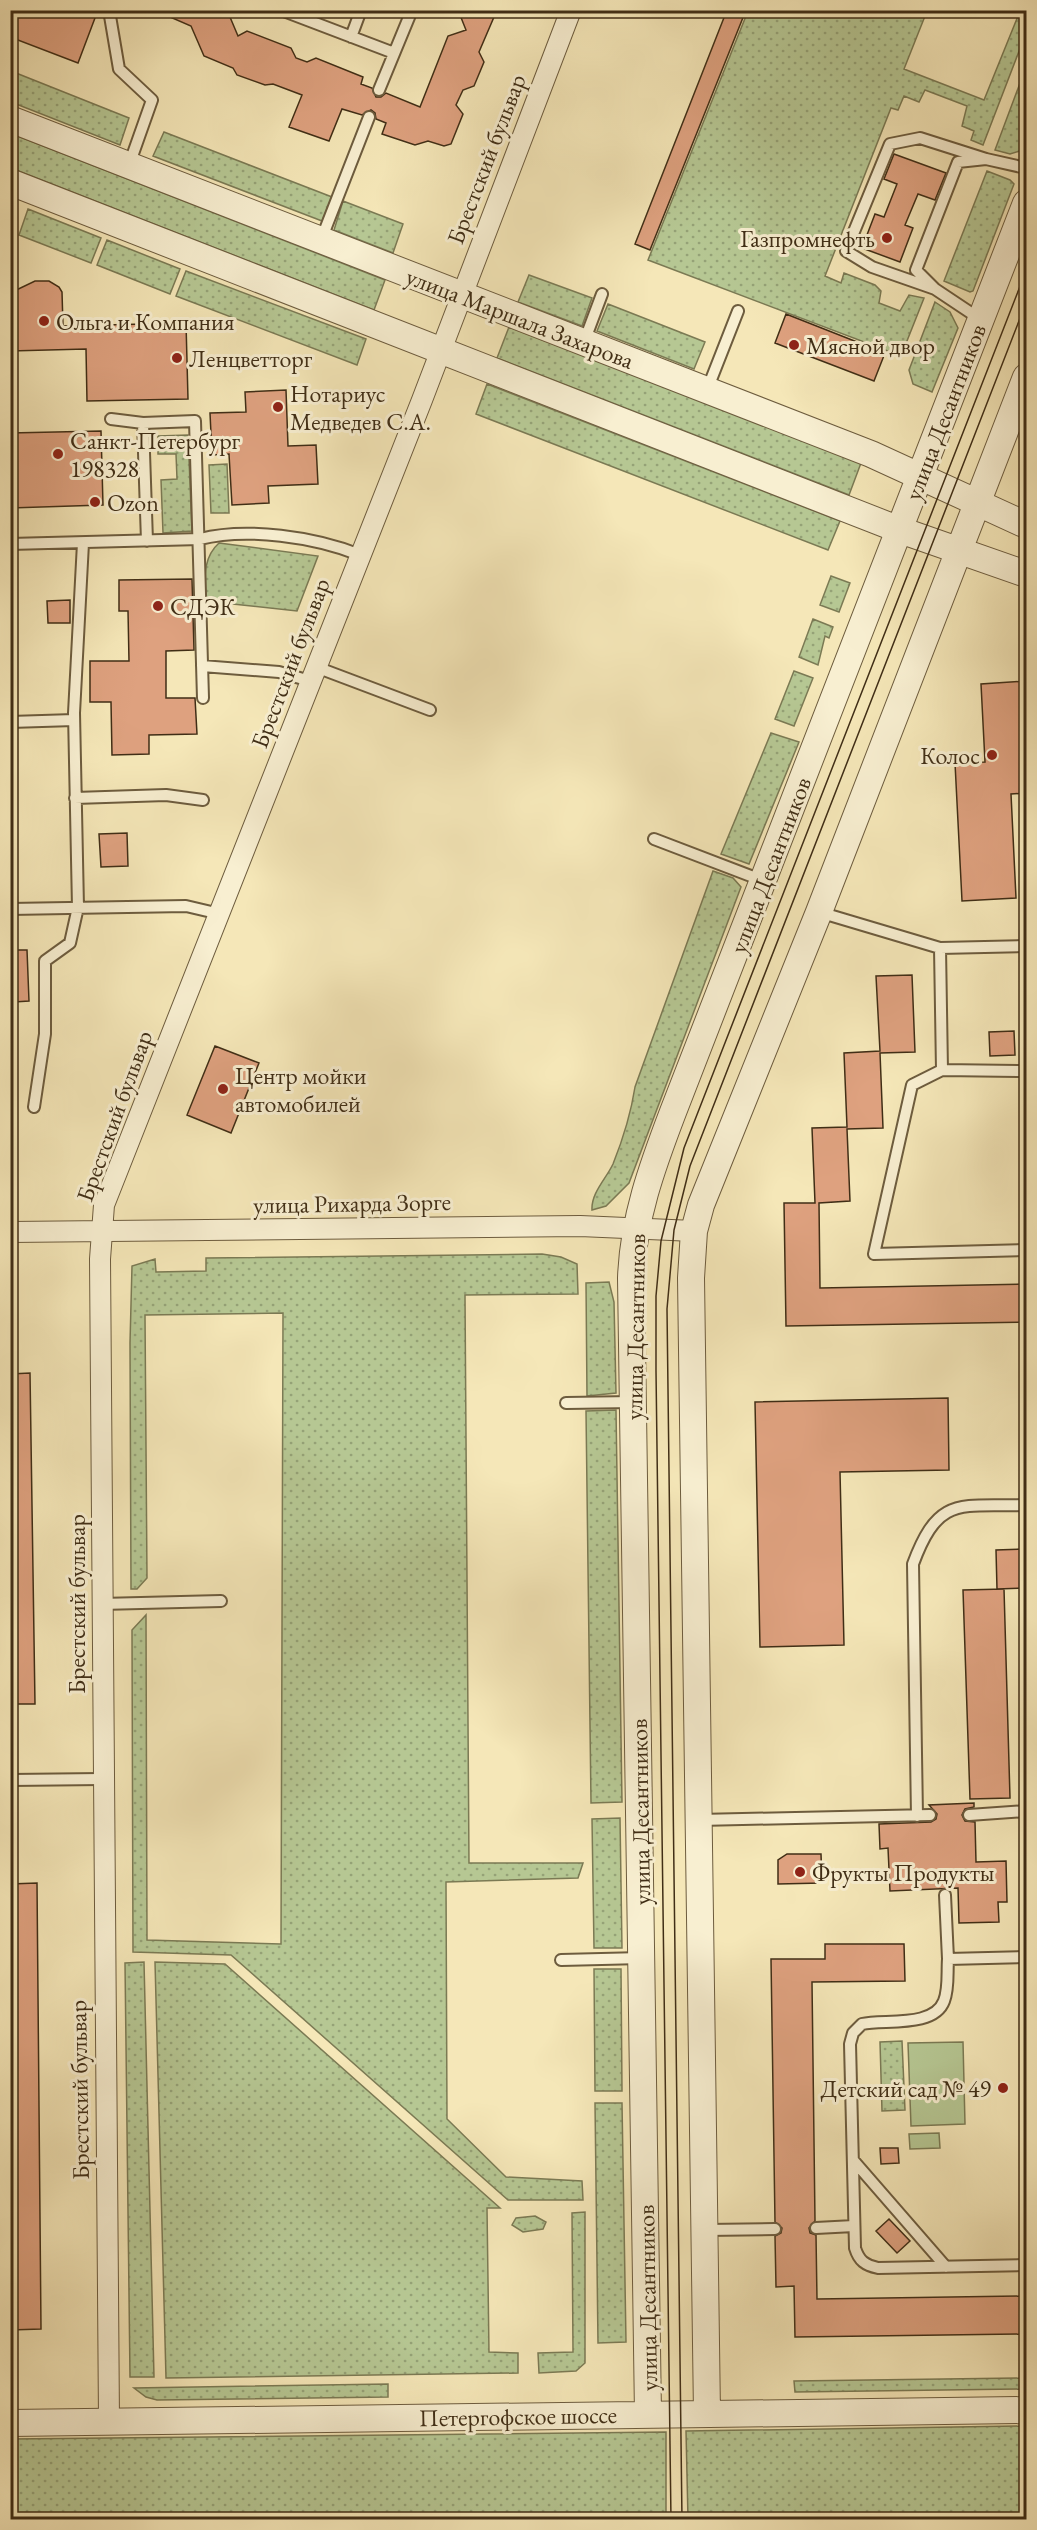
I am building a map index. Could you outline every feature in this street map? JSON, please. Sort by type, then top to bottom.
[{"type":"street","name":"Брестский бульвар","points":[[109,2421],[101,1604],[102,1230],[104,1205],[441,350],[571,10]]},
{"type":"street","name":"улица Маршала Захарова","points":[[10,119],[871,454],[1026,525]]},
{"type":"street","points":[[10,182],[900,530],[1026,574]]},
{"type":"street","name":"улица Десантников","points":[[648,2415],[643,1958],[631,1278],[634,1228],[673,1112],[1026,203]]},
{"type":"street","points":[[707,2414],[691,1278],[694,1231],[701,1205],[819,912],[1026,377]]},
{"type":"street","name":"улица Рихарда Зорге","points":[[10,1232],[568,1226],[694,1231]]},
{"type":"street","name":"Петергофское шоссе","points":[[10,2423],[1026,2410]]},
{"type":"lane","points":[[112,10],[110,16],[120,69],[152,100],[129,165]]},
{"type":"lane","points":[[281,10],[394,53]]},
{"type":"lane","points":[[351,37],[362,10]]},
{"type":"lane","points":[[379,90],[412,10]]},
{"type":"lane","points":[[321,240],[369,117]]},
{"type":"lane","points":[[935,289],[872,267],[846,251],[890,144],[920,138],[986,159],[1026,168]]},
{"type":"lane","points":[[981,319],[935,289],[916,270],[958,162],[986,159]]},
{"type":"lane","points":[[583,342],[602,294]]},
{"type":"lane","points":[[707,391],[738,311]]},
{"type":"lane","points":[[111,419],[143,423],[195,421],[201,540],[203,698]]},
{"type":"lane","points":[[143,423],[147,541]]},
{"type":"lane","points":[[10,544],[201,540],[226,533],[329,543],[360,555]]},
{"type":"lane","points":[[33,1107],[45,1034],[45,961],[70,943],[78,907],[74,720],[82,543]]},
{"type":"lane","points":[[202,666],[313,674],[430,710]]},
{"type":"lane","points":[[10,722],[74,720]]},
{"type":"lane","points":[[75,798],[166,795],[203,800]]},
{"type":"lane","points":[[654,839],[764,882]]},
{"type":"lane","points":[[10,909],[186,906],[220,914]]},
{"type":"lane","points":[[819,912],[940,948],[1026,946]]},
{"type":"lane","points":[[940,948],[942,1070]]},
{"type":"lane","points":[[1026,1071],[942,1070],[912,1085],[874,1254],[1026,1250]]},
{"type":"lane","points":[[566,1403],[633,1402]]},
{"type":"lane","points":[[917,1816],[913,1564],[922,1539],[934,1521],[954,1507],[1026,1505]]},
{"type":"lane","points":[[101,1604],[221,1601]]},
{"type":"lane","points":[[10,1780],[102,1779]]},
{"type":"lane","points":[[969,1815],[1026,1811]]},
{"type":"lane","points":[[699,1820],[930,1815]]},
{"type":"lane","points":[[945,1895],[948,1959],[944,2003],[934,2014],[921,2018],[862,2024],[853,2033],[850,2044],[855,2248],[858,2259],[868,2266],[1026,2265]]},
{"type":"lane","points":[[948,1959],[1026,1957]]},
{"type":"lane","points":[[561,1960],[643,1958]]},
{"type":"lane","points":[[853,2160],[946,2267]]},
{"type":"lane","points":[[816,2228],[854,2226]]},
{"type":"lane","points":[[705,2230],[775,2229]]},
{"type":"green space","points":[[748,11],[927,11],[904,69],[984,100],[1020,11],[1026,11],[1026,33],[983,145],[971,140],[974,131],[962,126],[967,106],[925,90],[919,102],[904,96],[898,110],[891,108],[825,276],[841,283],[844,273],[875,285],[881,291],[879,303],[900,311],[909,295],[924,298],[901,356],[648,260]]},
{"type":"green space","points":[[1026,67],[1026,149],[1010,154],[995,150]]},
{"type":"green space","points":[[11,71],[129,118],[120,145],[11,102]]},
{"type":"green space","points":[[164,132],[332,197],[322,221],[153,156]]},
{"type":"green space","points":[[10,133],[385,280],[374,310],[11,168]]},
{"type":"green space","points":[[987,171],[1010,180],[1014,184],[973,291],[970,292],[944,281]]},
{"type":"green space","points":[[343,201],[403,224],[393,253],[334,230]]},
{"type":"green space","points":[[28,209],[101,238],[91,263],[19,235]]},
{"type":"green space","points":[[107,240],[180,269],[170,294],[97,265]]},
{"type":"green space","points":[[186,271],[366,339],[357,365],[176,296]]},
{"type":"green space","points":[[529,275],[592,298],[582,326],[518,302]]},
{"type":"green space","points":[[935,302],[950,312],[958,328],[932,392],[913,384],[909,370]]},
{"type":"green space","points":[[608,304],[705,342],[694,369],[597,331]]},
{"type":"green space","points":[[509,327],[861,463],[849,495],[497,358]]},
{"type":"green space","points":[[487,384],[840,521],[828,550],[476,414]]},
{"type":"green space","points":[[188,435],[192,531],[163,533],[161,480],[177,479],[176,454],[158,454],[158,436]]},
{"type":"green space","points":[[227,464],[229,513],[211,513],[209,465]]},
{"type":"green space","points":[[219,543],[318,556],[297,611],[205,601],[207,562]]},
{"type":"green space","points":[[831,576],[850,583],[839,612],[820,605]]},
{"type":"green space","points":[[813,619],[833,627],[829,638],[825,636],[818,665],[799,657]]},
{"type":"green space","points":[[794,671],[813,678],[794,726],[775,719]]},
{"type":"green space","points":[[771,733],[799,742],[749,864],[721,854]]},
{"type":"green space","points":[[713,871],[733,878],[741,887],[629,1183],[606,1206],[592,1210],[596,1192],[613,1164],[620,1145],[635,1087]]},
{"type":"green space","points":[[542,1254],[561,1257],[577,1264],[578,1294],[465,1295],[469,1863],[583,1863],[578,1878],[446,1882],[447,2119],[506,2177],[582,2181],[583,2200],[508,2200],[231,1955],[133,1952],[132,1630],[146,1615],[147,1940],[281,1944],[283,1313],[145,1315],[147,1578],[137,1589],[131,1589],[132,1266],[155,1259],[156,1272],[206,1271],[206,1258]]},
{"type":"green space","points":[[609,1282],[614,1302],[616,1393],[587,1396],[586,1283]]},
{"type":"green space","points":[[616,1410],[622,1802],[591,1803],[586,1411]]},
{"type":"green space","points":[[620,1818],[622,1948],[594,1948],[592,1819]]},
{"type":"green space","points":[[144,1962],[154,2377],[130,2377],[125,1963]]},
{"type":"green space","points":[[155,1962],[225,1964],[500,2208],[487,2208],[489,2352],[518,2353],[518,2373],[166,2378]]},
{"type":"green space","points":[[594,1969],[621,1969],[622,2091],[595,2091]]},
{"type":"green space","points":[[902,2041],[905,2110],[882,2111],[880,2042]]},
{"type":"green space","points":[[963,2042],[965,2124],[911,2126],[908,2043]]},
{"type":"green space","points":[[595,2103],[622,2103],[626,2342],[598,2343]]},
{"type":"green space","points":[[939,2133],[940,2148],[910,2149],[909,2134]]},
{"type":"green space","points":[[585,2212],[585,2363],[576,2371],[539,2373],[538,2353],[573,2352],[572,2213]]},
{"type":"green space","points":[[535,2216],[546,2222],[543,2229],[523,2232],[512,2225],[516,2218]]},
{"type":"green space","points":[[1026,2378],[1026,2389],[795,2392],[794,2381]]},
{"type":"green space","points":[[388,2384],[388,2397],[157,2400],[146,2397],[134,2388]]},
{"type":"green space","points":[[1026,2426],[1026,2519],[688,2519],[686,2431]]},
{"type":"green space","points":[[666,2432],[666,2519],[11,2519],[11,2439]]},
{"type":"building","points":[[10,10],[98,10],[78,63],[10,37]]},
{"type":"building","points":[[154,10],[227,10],[238,36],[247,31],[291,48],[296,58],[307,62],[316,58],[363,77],[361,84],[372,88],[376,97],[381,97],[386,93],[420,107],[448,36],[466,30],[458,10],[497,10],[479,52],[484,62],[474,86],[463,90],[456,105],[463,114],[451,144],[444,146],[428,141],[415,145],[382,134],[386,123],[376,119],[375,113],[371,110],[362,115],[342,109],[329,141],[289,127],[302,95],[273,84],[265,85],[237,75],[233,68],[204,56],[191,26]]},
{"type":"building","points":[[727,10],[746,10],[650,250],[635,244]]},
{"type":"building","points":[[894,154],[946,173],[935,200],[918,194],[905,225],[913,228],[900,262],[862,248],[875,214],[884,217],[897,184],[884,179]]},
{"type":"building","points":[[35,281],[49,281],[59,287],[62,292],[63,326],[186,323],[188,399],[87,401],[86,349],[10,351],[10,293]]},
{"type":"building","points":[[786,314],[885,353],[874,381],[775,343]]},
{"type":"building","points":[[286,390],[288,446],[316,445],[318,484],[268,486],[269,503],[232,505],[229,454],[212,455],[210,413],[246,412],[245,392]]},
{"type":"building","points":[[101,431],[103,505],[10,508],[10,433]]},
{"type":"building","points":[[192,579],[194,650],[166,651],[166,698],[195,698],[197,734],[149,735],[149,754],[112,755],[111,702],[90,702],[90,661],[129,661],[128,611],[119,611],[119,580]]},
{"type":"building","points":[[70,600],[70,623],[48,623],[47,601]]},
{"type":"building","points":[[1026,681],[1026,793],[1011,794],[1016,898],[962,901],[955,763],[985,762],[981,684]]},
{"type":"building","points":[[127,833],[128,866],[101,867],[99,834]]},
{"type":"building","points":[[12,950],[27,950],[29,1001],[14,1002]]},
{"type":"building","points":[[912,975],[915,1052],[880,1053],[883,1128],[847,1129],[850,1201],[819,1203],[820,1288],[1026,1284],[1026,1322],[786,1326],[784,1203],[815,1203],[812,1128],[847,1127],[844,1053],[880,1051],[876,976]]},
{"type":"building","points":[[1014,1031],[1015,1055],[990,1056],[989,1032]]},
{"type":"building","name":"Центр мойки автомобилей","points":[[215,1046],[259,1063],[231,1133],[187,1115]]},
{"type":"building","points":[[30,1373],[35,1704],[10,1704],[10,1374]]},
{"type":"building","points":[[948,1398],[949,1470],[840,1472],[844,1645],[760,1647],[755,1402]]},
{"type":"building","points":[[1026,1549],[1026,1588],[997,1589],[996,1550]]},
{"type":"building","points":[[1004,1589],[1010,1798],[970,1799],[963,1590]]},
{"type":"building","points":[[974,1803],[974,1807],[965,1809],[962,1815],[965,1821],[975,1822],[976,1862],[1006,1861],[1007,1902],[998,1902],[999,1922],[959,1923],[958,1888],[890,1891],[888,1848],[880,1849],[879,1824],[931,1822],[936,1819],[937,1814],[929,1805]]},
{"type":"building","name":"Фрукты Продукты","points":[[787,1854],[821,1854],[822,1883],[778,1884],[778,1860]]},
{"type":"building","points":[[37,1883],[41,2329],[10,2330],[10,1884]]},
{"type":"building","points":[[825,1944],[904,1944],[905,1981],[812,1982],[815,2221],[809,2228],[810,2233],[816,2235],[817,2299],[1026,2296],[1026,2334],[795,2337],[794,2286],[776,2287],[775,2236],[781,2233],[782,2228],[775,2222],[771,1959],[825,1959]]},
{"type":"building","points":[[880,2148],[898,2148],[899,2163],[881,2164]]},
{"type":"building","points":[[889,2219],[910,2241],[897,2253],[876,2231]]},
{"type":"tram line","points":[[671,2520],[656,1371],[656,1296],[661,1241],[684,1148],[1026,271]]},
{"type":"tram line","points":[[682,2520],[667,1309],[674,1230],[690,1166],[1026,303]]},
{"type":"place","name":"Газпромнефть","points":[[887,238]]},
{"type":"place","name":"Ольга и Компания","points":[[44,321]]},
{"type":"place","name":"Мясной двор","points":[[794,345]]},
{"type":"place","name":"Ленцветторг","points":[[177,358]]},
{"type":"place","name":"Нотариус Медведев С.А.","points":[[278,407]]},
{"type":"place","name":"Санкт-Петербург 198328","points":[[58,454]]},
{"type":"place","name":"Ozon","points":[[95,502]]},
{"type":"place","name":"СДЭК","points":[[158,606]]},
{"type":"place","name":"Колос","points":[[992,755]]},
{"type":"place","name":"Центр мойки автомобилей","points":[[223,1089]]},
{"type":"place","name":"Фрукты Продукты","points":[[800,1872]]},
{"type":"place","name":"Детский сад № 49","points":[[1003,2088]]}]
